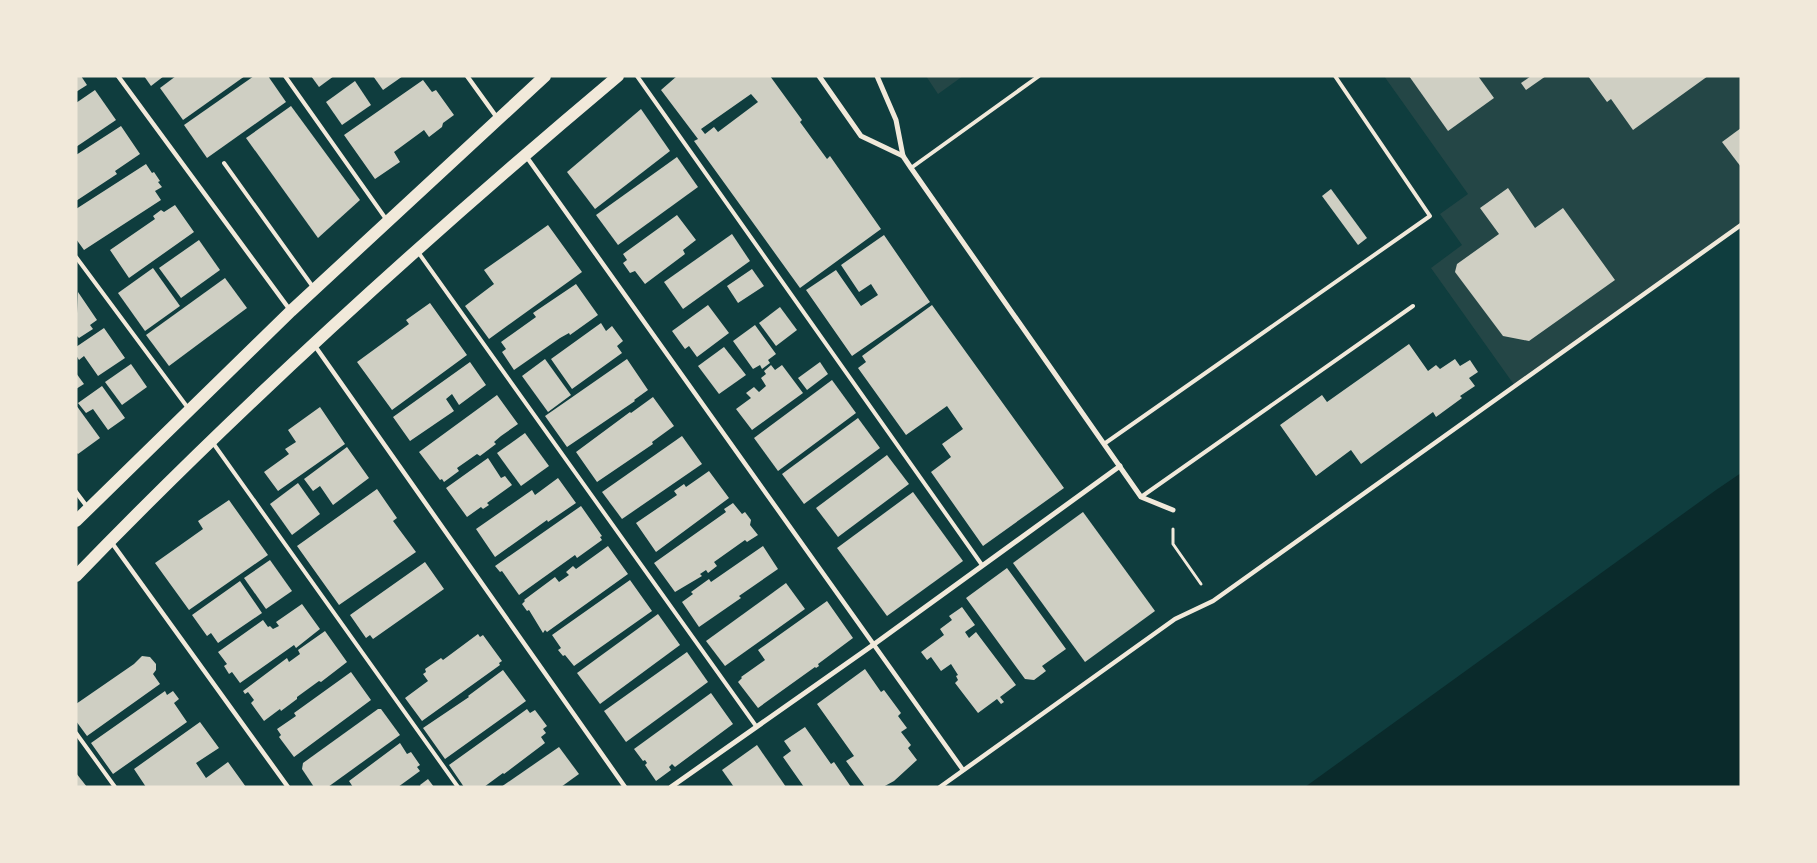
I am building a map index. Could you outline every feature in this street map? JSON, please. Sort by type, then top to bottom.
[{"type":"main road","points":[[76,521],[314,289],[545,76]]},
{"type":"main road","points":[[76,576],[211,440],[314,344],[416,250],[525,154],[618,76]]},
{"type":"street","points":[[118,76],[291,311]]},
{"type":"street","points":[[467,76],[499,120]]},
{"type":"street","points":[[819,76],[860,136],[903,156]]},
{"type":"street","points":[[876,76],[896,120],[903,156],[910,168],[1141,497],[1173,510]]},
{"type":"street","points":[[525,154],[963,770]]},
{"type":"street","points":[[940,787],[1175,619],[1213,601],[1741,225]]},
{"type":"street","points":[[314,344],[625,787]]},
{"type":"street","points":[[671,787],[873,645],[1120,466]]},
{"type":"street","points":[[76,492],[89,509]]},
{"type":"street","points":[[110,541],[288,787]]},
{"type":"lane","points":[[285,76],[387,220]]},
{"type":"lane","points":[[637,76],[982,565]]},
{"type":"lane","points":[[910,168],[1039,76]]},
{"type":"lane","points":[[1104,444],[1430,216],[1335,76]]},
{"type":"lane","points":[[224,163],[314,289]]},
{"type":"lane","points":[[416,250],[756,726]]},
{"type":"lane","points":[[76,257],[190,411]]},
{"type":"lane","points":[[1141,497],[1413,306]]},
{"type":"lane","points":[[211,440],[458,787]]},
{"type":"lane","points":[[76,732],[115,787]]},
{"type":"path","points":[[1173,510],[1173,544],[1213,601]]},
{"type":"shaded area","points":[[926,76],[963,76],[938,94]]},
{"type":"shaded area","points":[[1384,76],[1741,76],[1741,225],[1515,386],[1431,268],[1462,245],[1440,214],[1468,194]]},
{"type":"shaded area","points":[[1741,473],[1741,787],[1305,787],[1716,490]]},
{"type":"building","points":[[76,76],[81,76],[87,85],[76,92]]},
{"type":"building","points":[[144,76],[164,76],[151,86]]},
{"type":"building","points":[[176,76],[245,76],[183,120],[160,88]]},
{"type":"building","points":[[254,76],[268,76],[286,102],[207,158],[184,125]]},
{"type":"building","points":[[311,76],[334,76],[319,87]]},
{"type":"building","points":[[373,76],[403,76],[383,90]]},
{"type":"building","points":[[677,76],[770,76],[802,120],[800,122],[827,159],[830,156],[881,229],[800,288],[694,141],[698,139],[661,90]],"holes":[[[751,94],[758,102],[718,132],[714,127],[705,134],[701,129]]]},
{"type":"building","points":[[1409,76],[1478,76],[1494,98],[1448,131]]},
{"type":"building","points":[[1531,76],[1546,76],[1526,90],[1521,83]]},
{"type":"building","points":[[1588,76],[1708,76],[1633,130],[1611,99],[1607,102]]},
{"type":"building","points":[[423,80],[432,92],[436,90],[454,115],[429,137],[424,130],[394,152],[400,162],[375,179],[344,135]]},
{"type":"building","points":[[355,81],[371,105],[342,125],[326,102]]},
{"type":"building","points":[[95,90],[116,120],[76,147],[76,103]]},
{"type":"building","points":[[291,106],[360,200],[318,238],[246,138]]},
{"type":"building","points":[[641,109],[670,151],[595,209],[567,172]]},
{"type":"building","points":[[121,126],[140,154],[115,171],[117,174],[76,201],[76,155]]},
{"type":"building","points":[[1741,128],[1741,167],[1722,142]]},
{"type":"building","points":[[677,157],[698,187],[618,245],[596,215]]},
{"type":"building","points":[[146,164],[160,181],[158,182],[162,187],[155,191],[161,200],[84,250],[76,239],[76,209]]},
{"type":"building","points":[[1508,188],[1535,228],[1563,208],[1615,280],[1529,341],[1503,336],[1455,272],[1457,264],[1499,234],[1480,208]]},
{"type":"building","points":[[1331,189],[1367,238],[1358,245],[1322,196]]},
{"type":"building","points":[[175,205],[194,232],[129,278],[110,250],[155,219],[153,216],[161,210],[164,212]]},
{"type":"building","points":[[677,215],[696,240],[683,250],[685,254],[645,284],[635,271],[630,273],[623,263],[627,260],[623,254]]},
{"type":"building","points":[[548,225],[582,272],[489,339],[465,306],[494,284],[484,270]]},
{"type":"building","points":[[732,234],[750,261],[683,309],[664,282]]},
{"type":"building","points":[[884,235],[930,302],[852,356],[806,290],[836,270],[861,306],[878,295],[871,284],[859,292],[841,265]]},
{"type":"building","points":[[199,240],[220,270],[181,298],[159,268]]},
{"type":"building","points":[[153,268],[180,306],[145,331],[118,293]]},
{"type":"building","points":[[752,269],[764,286],[738,303],[727,286]]},
{"type":"building","points":[[225,278],[247,308],[169,366],[146,335]]},
{"type":"building","points":[[576,284],[598,315],[570,335],[569,333],[560,338],[514,370],[502,352],[506,349],[501,342],[536,317],[533,313]]},
{"type":"building","points":[[78,292],[97,320],[90,325],[93,329],[79,338],[76,335]]},
{"type":"building","points":[[430,303],[467,355],[392,410],[357,362],[409,324],[406,320]]},
{"type":"building","points":[[708,305],[729,333],[697,357],[689,346],[685,349],[672,331]]},
{"type":"building","points":[[932,305],[1064,488],[983,546],[931,472],[951,457],[942,444],[963,429],[947,406],[906,435],[858,368],[866,362],[862,356]]},
{"type":"building","points":[[780,307],[797,330],[776,346],[759,323]]},
{"type":"building","points":[[601,323],[606,331],[612,326],[623,341],[617,346],[622,353],[572,389],[551,359]]},
{"type":"building","points":[[755,325],[776,354],[768,360],[770,363],[762,369],[760,365],[753,369],[733,341]]},
{"type":"building","points":[[104,328],[125,358],[98,376],[84,356],[79,360],[76,355],[76,347]]},
{"type":"building","points":[[1409,344],[1428,371],[1436,365],[1440,369],[1455,359],[1460,366],[1470,360],[1478,372],[1469,378],[1475,386],[1460,396],[1462,398],[1436,417],[1433,412],[1361,464],[1351,450],[1316,476],[1280,425],[1322,395],[1327,402]]},
{"type":"building","points":[[724,347],[746,375],[719,394],[698,366]]},
{"type":"building","points":[[545,359],[571,395],[548,412],[522,376]]},
{"type":"building","points":[[627,359],[648,390],[635,401],[567,447],[545,416]]},
{"type":"building","points":[[470,362],[486,385],[459,405],[452,394],[446,399],[454,411],[410,441],[393,417]]},
{"type":"building","points":[[820,362],[828,374],[807,390],[798,378]]},
{"type":"building","points":[[131,364],[147,387],[122,405],[105,382]]},
{"type":"building","points":[[771,365],[775,370],[782,365],[803,393],[752,430],[736,409],[751,398],[746,393],[754,387],[759,392],[766,386],[761,378],[766,374],[764,371]]},
{"type":"building","points":[[76,373],[84,384],[76,389]]},
{"type":"building","points":[[832,380],[856,413],[778,471],[754,438]]},
{"type":"building","points":[[102,386],[125,418],[108,430],[93,409],[86,413],[78,403]]},
{"type":"building","points":[[497,395],[518,424],[501,436],[494,442],[496,444],[480,456],[477,454],[457,468],[459,471],[444,482],[442,479],[440,480],[419,452]]},
{"type":"building","points":[[653,397],[674,426],[652,442],[653,444],[597,482],[576,452]]},
{"type":"building","points":[[76,405],[100,438],[78,454],[76,452]]},
{"type":"building","points":[[320,407],[345,444],[278,491],[264,472],[289,454],[285,449],[296,442],[288,430]]},
{"type":"building","points":[[858,418],[880,448],[804,504],[782,474]]},
{"type":"building","points":[[525,433],[549,466],[521,486],[497,453]]},
{"type":"building","points":[[682,436],[702,464],[622,519],[602,492]]},
{"type":"building","points":[[347,447],[369,478],[333,505],[320,486],[313,491],[304,479]]},
{"type":"building","points":[[887,455],[909,484],[838,537],[816,508]]},
{"type":"building","points":[[488,458],[501,478],[505,476],[512,485],[487,503],[489,505],[483,509],[481,507],[467,517],[446,488]]},
{"type":"building","points":[[709,471],[729,498],[656,552],[636,523],[677,495],[674,491],[684,484],[686,487]]},
{"type":"building","points":[[558,478],[576,503],[548,522],[547,520],[495,557],[476,529],[532,490],[535,495]]},
{"type":"building","points":[[298,483],[320,514],[292,535],[270,504]]},
{"type":"building","points":[[377,489],[397,518],[393,521],[416,552],[339,605],[297,546]]},
{"type":"building","points":[[913,492],[963,561],[887,616],[837,548]]},
{"type":"building","points":[[229,500],[268,555],[189,610],[155,563],[203,529],[198,521]]},
{"type":"building","points":[[733,503],[742,514],[745,512],[751,520],[750,525],[758,535],[747,542],[745,540],[714,562],[717,566],[708,573],[706,570],[700,574],[702,576],[675,592],[654,563],[726,512],[724,509]]},
{"type":"building","points":[[581,506],[602,536],[600,537],[602,540],[577,558],[575,555],[519,595],[502,571],[500,572],[495,566]]},
{"type":"building","points":[[1083,512],[1155,611],[1085,662],[1013,563]]},
{"type":"building","points":[[608,546],[628,574],[543,633],[529,610],[527,611],[522,604],[524,600],[555,577],[559,582],[569,575],[566,572],[573,566],[576,569]]},
{"type":"building","points":[[763,546],[778,569],[699,627],[682,602],[693,594],[691,592],[709,579],[711,582]]},
{"type":"building","points":[[270,560],[292,591],[266,609],[244,578]]},
{"type":"building","points":[[425,562],[444,589],[373,639],[370,635],[366,638],[350,615]]},
{"type":"building","points":[[1007,568],[1066,649],[1042,666],[1046,671],[1034,680],[1025,679],[966,598]]},
{"type":"building","points":[[630,580],[652,611],[574,666],[558,650],[561,648],[552,635]]},
{"type":"building","points":[[240,581],[262,613],[218,643],[211,633],[207,636],[192,615]]},
{"type":"building","points":[[786,583],[805,609],[725,666],[706,641]]},
{"type":"building","points":[[827,601],[853,638],[818,664],[819,666],[758,708],[738,682],[741,677],[765,660],[758,650]]},
{"type":"building","points":[[302,604],[320,629],[296,648],[294,645],[240,683],[232,672],[229,674],[224,666],[227,664],[218,652],[263,620],[268,627],[270,626],[273,629],[279,626],[276,622]]},
{"type":"building","points":[[962,607],[975,625],[965,632],[969,638],[976,632],[1016,685],[1000,697],[1004,702],[1001,704],[997,699],[978,713],[955,683],[958,680],[956,676],[958,675],[951,664],[941,671],[931,657],[927,660],[921,652],[944,635],[940,629],[952,620],[949,616]]},
{"type":"building","points":[[658,614],[680,645],[600,704],[577,673]]},
{"type":"building","points":[[325,631],[347,662],[297,697],[297,699],[281,711],[280,709],[264,721],[251,703],[254,700],[248,692],[245,694],[243,691],[287,658],[289,662],[300,654],[298,650]]},
{"type":"building","points":[[478,634],[480,637],[483,635],[502,661],[499,663],[500,665],[422,721],[405,698],[428,681],[423,674],[426,672],[425,669],[441,658],[443,660]]},
{"type":"building","points":[[687,652],[708,682],[626,742],[604,711]]},
{"type":"building","points":[[142,656],[150,657],[156,664],[156,670],[153,674],[160,684],[87,736],[76,721],[76,704],[134,664]]},
{"type":"building","points":[[865,669],[881,692],[884,690],[901,713],[898,716],[907,728],[901,732],[911,745],[908,748],[917,760],[894,781],[883,787],[865,787],[846,761],[854,756],[817,704]]},
{"type":"building","points":[[503,670],[526,701],[445,759],[423,728],[469,697]]},
{"type":"building","points":[[351,672],[371,700],[294,757],[279,737],[281,735],[277,729],[296,716],[294,713]]},
{"type":"building","points":[[165,691],[167,695],[173,691],[179,699],[174,703],[187,722],[113,774],[91,743]]},
{"type":"building","points":[[711,693],[733,724],[675,767],[672,764],[669,767],[671,770],[656,781],[645,765],[647,763],[645,760],[643,761],[634,749]]},
{"type":"building","points":[[378,709],[381,709],[400,735],[328,787],[314,787],[302,769],[303,763]]},
{"type":"building","points":[[527,709],[530,713],[535,710],[547,726],[543,729],[546,733],[541,737],[545,743],[484,787],[464,787],[449,765]]},
{"type":"building","points":[[200,722],[219,748],[196,763],[206,778],[228,762],[246,787],[146,787],[134,769]]},
{"type":"building","points":[[805,727],[831,764],[834,762],[851,787],[804,787],[783,757],[791,751],[784,741]]},
{"type":"building","points":[[400,743],[407,754],[411,752],[420,765],[417,767],[420,771],[398,787],[353,787],[349,781]]},
{"type":"building","points":[[757,745],[786,787],[734,787],[722,770]]},
{"type":"building","points":[[559,747],[579,774],[561,787],[501,787]]},
{"type":"building","points":[[76,773],[87,787],[76,787]]},
{"type":"building","points":[[428,779],[434,787],[421,787],[420,785]]}]
